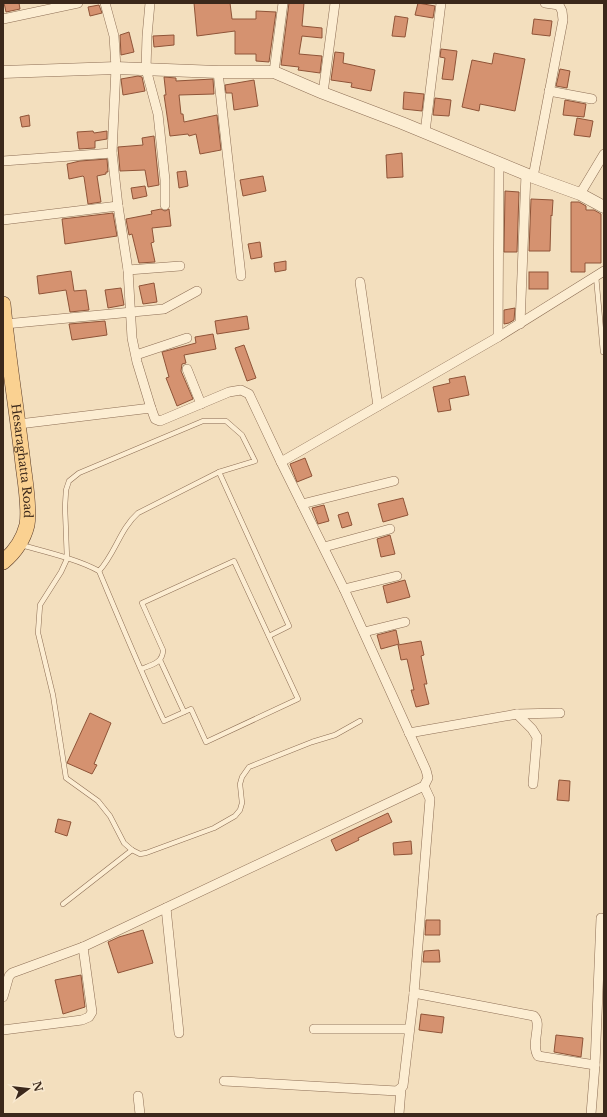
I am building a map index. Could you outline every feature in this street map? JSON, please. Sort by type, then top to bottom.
[{"type":"main road","name":"Hesaraghatta Road","points":[[3,304],[27,500],[27,522],[25,532],[15,551],[3,562]]},
{"type":"street","points":[[3,19],[78,3]]},
{"type":"street","points":[[3,997],[9,976],[12,973],[83,947],[424,786],[428,778],[426,770],[364,632],[324,546],[281,462],[250,394],[241,390],[229,392],[160,421],[155,419],[132,338],[128,270],[118,206],[112,153],[116,68],[114,36],[105,3]]},
{"type":"street","points":[[150,3],[146,36],[146,69],[158,114],[165,205]]},
{"type":"street","points":[[274,72],[282,3]]},
{"type":"street","points":[[323,93],[335,3]]},
{"type":"street","points":[[425,132],[441,3]]},
{"type":"street","points":[[520,324],[530,175],[549,91],[563,15],[559,5],[545,3]]},
{"type":"street","points":[[3,72],[116,68],[218,72],[274,72],[323,93],[580,194],[604,207]]},
{"type":"street","points":[[218,72],[242,276]]},
{"type":"street","points":[[549,91],[592,99]]},
{"type":"street","points":[[3,161],[112,153]]},
{"type":"street","points":[[580,194],[604,154]]},
{"type":"street","points":[[498,338],[499,163]]},
{"type":"street","points":[[3,220],[118,206]]},
{"type":"street","points":[[128,270],[180,266]]},
{"type":"street","points":[[281,462],[498,338],[600,274]]},
{"type":"street","points":[[360,282],[378,406]]},
{"type":"street","points":[[5,324],[164,309],[197,291]]},
{"type":"street","points":[[136,355],[187,338]]},
{"type":"street","points":[[187,369],[201,404]]},
{"type":"street","points":[[18,424],[151,408]]},
{"type":"street","points":[[302,504],[394,481]]},
{"type":"street","points":[[324,546],[390,529]]},
{"type":"street","points":[[344,589],[397,576]]},
{"type":"street","points":[[364,632],[405,622]]},
{"type":"street","points":[[409,734],[517,714],[560,713]]},
{"type":"street","points":[[517,714],[537,736],[532,784]]},
{"type":"street","points":[[399,1114],[414,993],[430,799],[424,786]]},
{"type":"street","points":[[166,908],[179,1033]]},
{"type":"street","points":[[591,1114],[602,968],[601,918]]},
{"type":"street","points":[[3,1030],[82,1020],[89,1017],[92,1012],[83,947]]},
{"type":"street","points":[[414,993],[534,1016],[537,1019],[534,1046],[538,1056],[595,1065]]},
{"type":"street","points":[[314,1029],[409,1029]]},
{"type":"street","points":[[224,1081],[397,1091],[401,1089]]},
{"type":"street","points":[[138,1096],[140,1114]]},
{"type":"lane","points":[[600,274],[603,352]]},
{"type":"lane","points":[[100,571],[106,564],[130,521],[138,513],[219,472],[255,461],[242,435],[226,421],[203,421],[79,473],[69,481],[66,490],[65,507],[67,559],[61,572],[40,605],[38,633],[53,695],[66,778],[98,801],[110,816],[124,843],[132,850],[140,854],[146,853],[214,828],[235,816],[240,810],[242,803],[240,784],[242,777],[249,767],[312,742],[335,735],[360,721]]},
{"type":"lane","points":[[219,472],[288,626],[268,636]]},
{"type":"lane","points":[[20,544],[91,566],[100,571],[141,669],[164,721],[191,709],[206,742],[298,699],[234,560],[142,603],[163,650],[163,655],[160,660],[141,669]]},
{"type":"lane","points":[[160,660],[184,712]]},
{"type":"lane","points":[[63,904],[132,850]]},
{"type":"building","points":[[4,3],[19,3],[20,9],[6,12]]},
{"type":"building","points":[[194,3],[230,3],[232,19],[256,19],[256,11],[276,12],[269,62],[256,61],[256,54],[235,54],[235,31],[197,36]]},
{"type":"building","points":[[289,3],[304,3],[302,26],[322,28],[322,38],[302,36],[299,54],[322,56],[320,73],[298,70],[299,67],[281,65]]},
{"type":"building","points":[[418,3],[435,6],[433,18],[415,15]]},
{"type":"building","points":[[99,5],[102,13],[90,16],[88,7]]},
{"type":"building","points":[[395,16],[408,18],[405,37],[392,36]]},
{"type":"building","points":[[534,19],[552,21],[550,36],[532,34]]},
{"type":"building","points":[[129,32],[134,52],[121,55],[120,35]]},
{"type":"building","points":[[174,35],[174,45],[154,47],[153,36]]},
{"type":"building","points":[[441,49],[457,51],[453,80],[442,79],[445,58],[440,57]]},
{"type":"building","points":[[335,52],[344,53],[343,63],[375,70],[371,91],[351,87],[352,83],[331,80]]},
{"type":"building","points":[[494,53],[525,59],[515,111],[480,104],[479,111],[462,107],[472,60],[492,64]]},
{"type":"building","points":[[560,69],[570,71],[567,88],[556,86]]},
{"type":"building","points":[[138,76],[142,77],[145,91],[123,95],[121,79]]},
{"type":"building","points":[[164,77],[176,78],[176,81],[213,79],[214,94],[179,95],[181,114],[183,114],[184,122],[217,115],[221,150],[200,154],[196,134],[189,136],[188,134],[170,136],[164,95],[166,95]]},
{"type":"building","points":[[254,80],[258,106],[234,110],[232,93],[226,93],[225,85]]},
{"type":"building","points":[[404,92],[424,94],[422,111],[403,109]]},
{"type":"building","points":[[435,98],[451,100],[449,116],[433,115]]},
{"type":"building","points":[[565,100],[586,104],[584,117],[563,115]]},
{"type":"building","points":[[29,115],[30,126],[22,127],[20,117]]},
{"type":"building","points":[[577,118],[593,121],[590,137],[574,135]]},
{"type":"building","points":[[93,131],[94,133],[107,131],[107,139],[95,141],[95,148],[79,149],[77,132]]},
{"type":"building","points":[[154,136],[159,185],[148,187],[145,170],[120,171],[118,147],[143,145],[142,138]]},
{"type":"building","points":[[402,153],[403,177],[387,178],[386,155]]},
{"type":"building","points":[[107,159],[108,172],[97,176],[101,202],[88,204],[84,177],[69,179],[67,164],[80,161]]},
{"type":"building","points":[[186,171],[188,186],[179,188],[177,172]]},
{"type":"building","points":[[263,176],[266,191],[243,196],[240,180]]},
{"type":"building","points":[[145,186],[147,196],[133,199],[131,188]]},
{"type":"building","points":[[505,191],[519,192],[517,252],[504,252]]},
{"type":"building","points":[[531,199],[553,200],[550,251],[529,251]]},
{"type":"building","points":[[571,202],[579,202],[586,206],[586,210],[594,210],[601,214],[601,263],[585,263],[585,272],[571,272]]},
{"type":"building","points":[[161,209],[165,211],[169,209],[171,226],[152,228],[154,242],[151,243],[155,262],[139,263],[132,234],[129,235],[126,219],[152,214],[151,211]]},
{"type":"building","points":[[113,213],[117,236],[65,244],[62,219]]},
{"type":"building","points":[[260,242],[262,257],[251,259],[248,244]]},
{"type":"building","points":[[286,261],[286,270],[275,272],[274,263]]},
{"type":"building","points":[[71,271],[74,291],[86,290],[89,310],[70,312],[66,290],[39,294],[37,276]]},
{"type":"building","points":[[529,272],[548,272],[548,289],[529,289]]},
{"type":"building","points":[[154,283],[157,302],[143,304],[139,286]]},
{"type":"building","points":[[121,288],[124,305],[108,308],[105,290]]},
{"type":"building","points":[[515,308],[514,320],[504,324],[504,310]]},
{"type":"building","points":[[247,316],[249,329],[217,334],[215,321]]},
{"type":"building","points":[[105,321],[107,335],[72,340],[69,324]]},
{"type":"building","points":[[213,334],[216,349],[184,355],[186,363],[182,364],[181,371],[193,399],[177,406],[166,378],[169,377],[162,352],[196,343],[195,337]]},
{"type":"building","points":[[244,345],[256,378],[247,381],[235,348]]},
{"type":"building","points":[[465,376],[469,395],[449,399],[451,410],[438,412],[433,387],[450,383],[449,379]]},
{"type":"building","points":[[305,458],[312,476],[297,482],[290,464]]},
{"type":"building","points":[[403,498],[408,515],[383,522],[378,504]]},
{"type":"building","points":[[324,505],[329,521],[318,524],[312,508]]},
{"type":"building","points":[[348,512],[352,525],[342,528],[338,515]]},
{"type":"building","points":[[390,535],[395,554],[381,557],[377,539]]},
{"type":"building","points":[[405,580],[410,597],[387,603],[383,586]]},
{"type":"building","points":[[396,630],[399,644],[381,649],[377,635]]},
{"type":"building","points":[[421,641],[424,655],[421,656],[427,684],[424,684],[429,704],[416,707],[411,690],[414,690],[407,659],[401,660],[398,645]]},
{"type":"building","points":[[90,713],[111,723],[94,764],[97,765],[92,774],[67,763]]},
{"type":"building","points":[[559,780],[570,781],[569,801],[557,800]]},
{"type":"building","points":[[388,813],[392,822],[358,838],[359,840],[336,851],[331,840]]},
{"type":"building","points":[[58,819],[71,822],[67,836],[55,832]]},
{"type":"building","points":[[411,841],[412,854],[394,855],[393,843]]},
{"type":"building","points":[[426,920],[440,920],[440,935],[425,935]]},
{"type":"building","points":[[143,930],[153,963],[118,973],[108,942]]},
{"type":"building","points":[[439,950],[440,962],[423,962],[424,951]]},
{"type":"building","points":[[81,975],[85,1007],[63,1014],[55,980]]},
{"type":"building","points":[[421,1014],[444,1017],[442,1033],[419,1030]]},
{"type":"building","points":[[556,1035],[583,1038],[581,1057],[554,1052]]}]
